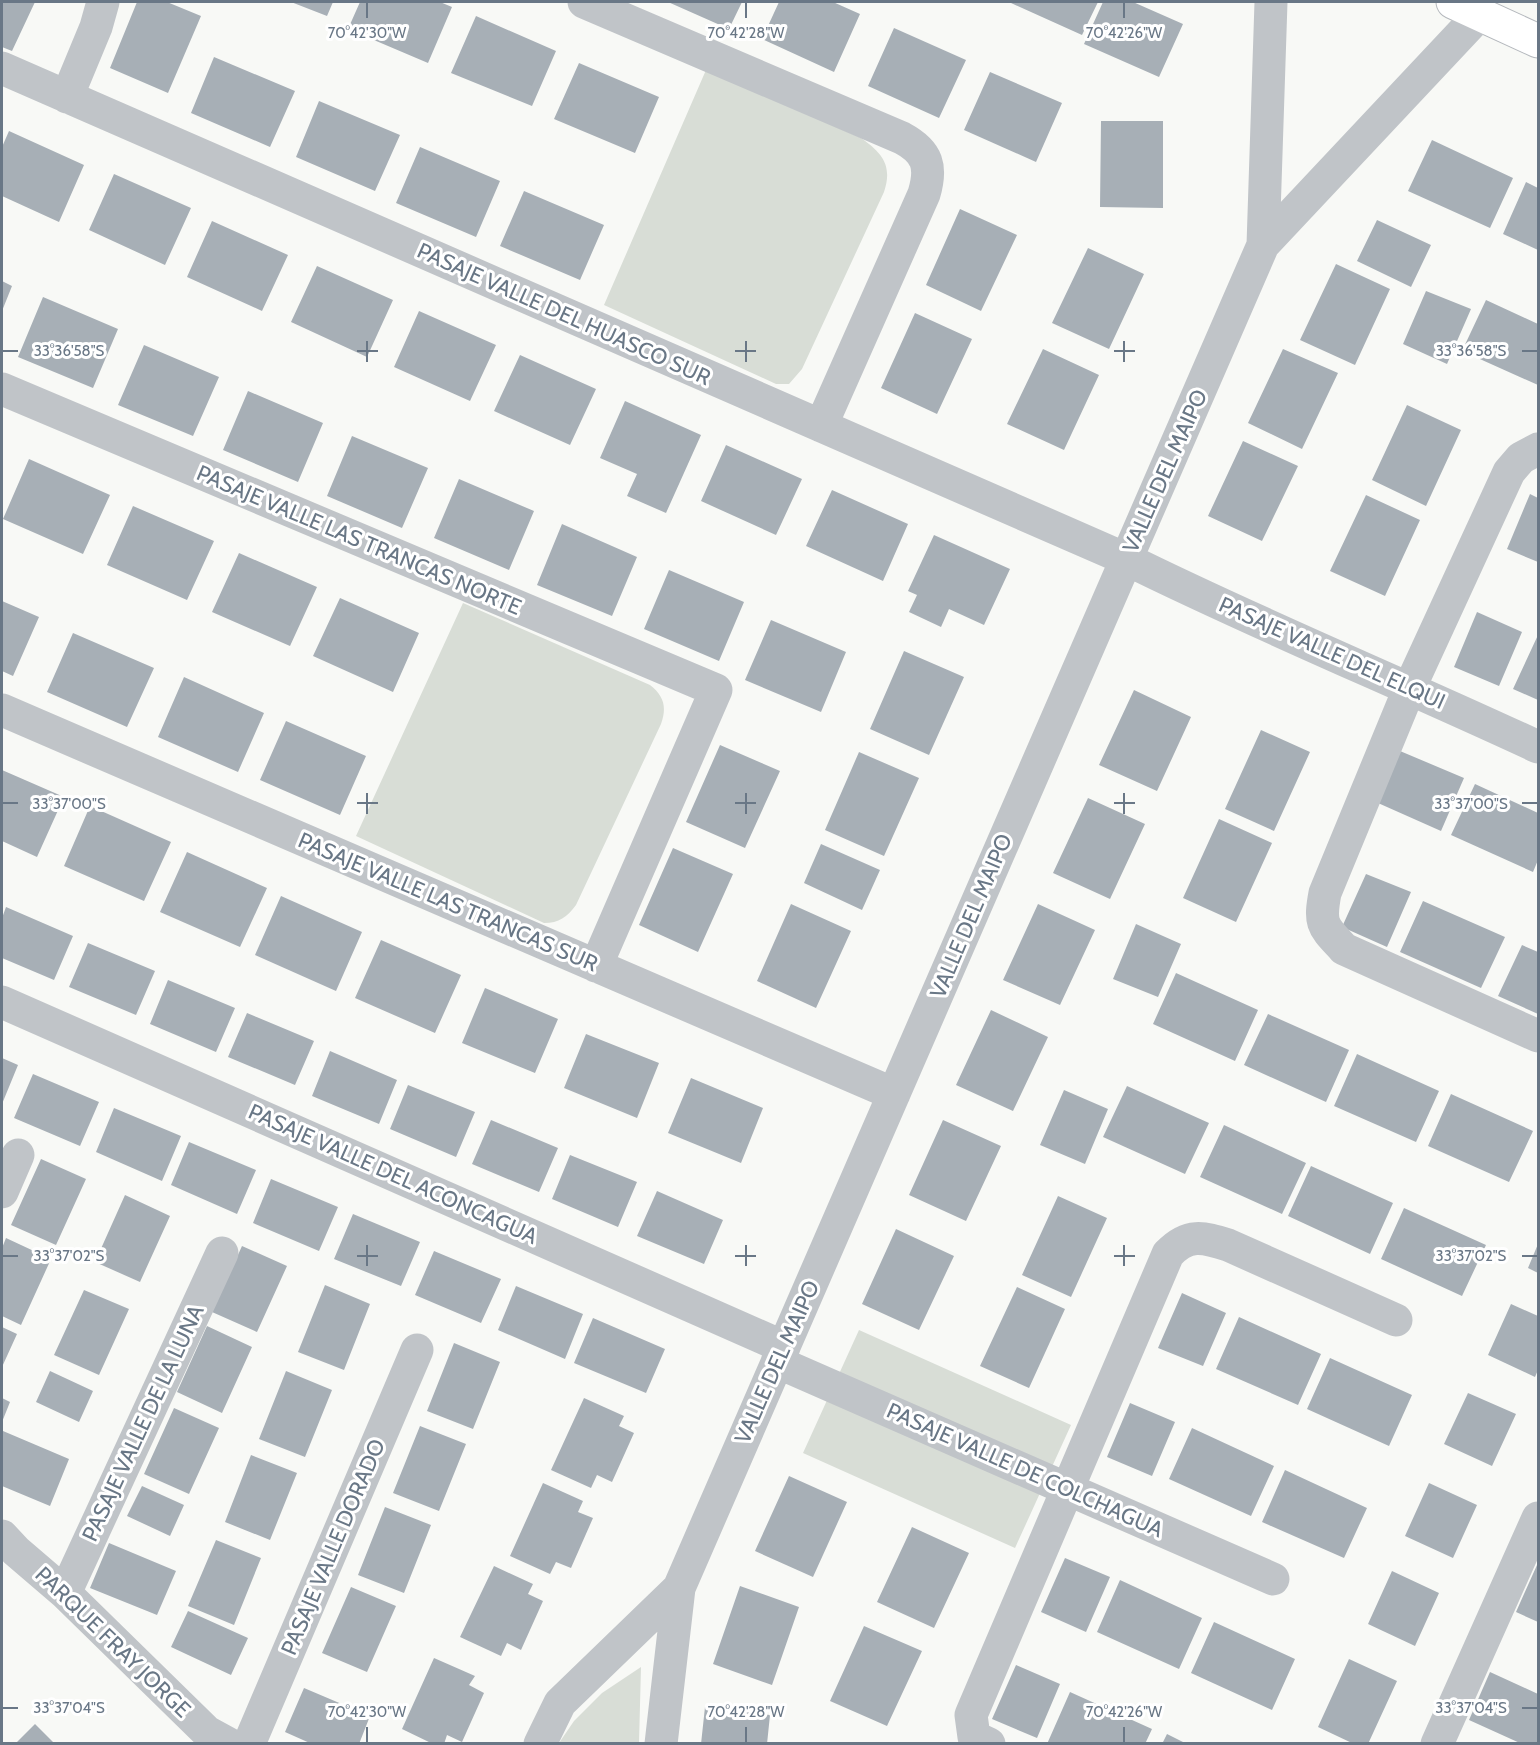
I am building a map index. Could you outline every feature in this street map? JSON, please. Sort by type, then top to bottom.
[{"type":"main road","points":[[1467,8],[1539,41]]},
{"type":"street","points":[[67,97],[104,2]]},
{"type":"street","points":[[584,2],[902,138],[921,152],[927,164],[928,179],[924,194],[821,426]]},
{"type":"street","name":"VALLE DEL MAIPO","points":[[1263,245],[1271,2]]},
{"type":"street","name":"VALLE DEL MAIPO","points":[[661,1743],[679,1588],[1263,245],[1467,8]]},
{"type":"street","name":"PASAJE VALLE DEL HUASCO SUR","points":[[2,68],[1126,559]]},
{"type":"street","name":"PASAJE VALLE LAS TRANCAS NORTE","points":[[2,389],[716,690],[596,966]]},
{"type":"street","points":[[1539,449],[1521,458],[1509,472],[1410,687],[1325,893],[1321,916],[1327,931],[1344,949],[1539,1036]]},
{"type":"street","name":"PASAJE VALLE DEL ELQUI","points":[[1126,559],[1176,584],[1410,687],[1539,747]]},
{"type":"street","name":"PASAJE VALLE LAS TRANCAS SUR","points":[[2,710],[894,1094]]},
{"type":"street","name":"PASAJE VALLE DEL ACONCAGUA","points":[[2,1002],[781,1354]]},
{"type":"street","points":[[2,1192],[18,1155]]},
{"type":"street","points":[[989,1743],[974,1737],[971,1715],[1168,1254],[1178,1243],[1192,1238],[1208,1238],[1228,1245],[1396,1320]]},
{"type":"street","name":"PASAJE VALLE DE LA LUNA","points":[[65,1593],[222,1253]]},
{"type":"street","name":"PASAJE VALLE DORADO","points":[[249,1743],[417,1350]]},
{"type":"street","name":"PASAJE VALLE DE COLCHAGUA","points":[[781,1354],[1069,1489],[1273,1579]]},
{"type":"street","points":[[1440,1743],[1539,1518]]},
{"type":"street","name":"PARQUE FRAY JORGE","points":[[2,1536],[65,1593],[207,1732],[229,1743]]},
{"type":"street","name":"VALLE DEL MAIPO","points":[[540,1743],[560,1702],[679,1588]]},
{"type":"shaded area","points":[[706,70],[861,138],[875,149],[884,160],[886,167],[884,192],[802,369],[789,384],[776,384],[604,305]]},
{"type":"shaded area","points":[[463,603],[650,685],[663,702],[664,712],[661,724],[576,905],[566,916],[554,922],[544,923],[356,836]]},
{"type":"shaded area","points":[[859,1330],[1071,1425],[1015,1548],[803,1453]]},
{"type":"shaded area","points":[[641,1667],[639,1743],[559,1743],[574,1721],[602,1693]]},
{"type":"building","points":[[2,2],[35,2],[12,51],[2,47]]},
{"type":"building","points":[[137,2],[167,2],[201,16],[168,93],[110,68]]},
{"type":"building","points":[[291,2],[333,2],[327,16]]},
{"type":"building","points":[[360,2],[440,2],[452,7],[428,63],[348,29]]},
{"type":"building","points":[[668,2],[742,2],[729,29]]},
{"type":"building","points":[[779,2],[833,2],[860,14],[834,72],[762,39]]},
{"type":"building","points":[[1012,2],[1098,2],[1082,35]]},
{"type":"building","points":[[1103,2],[1133,2],[1183,24],[1159,77],[1084,44]]},
{"type":"building","points":[[476,16],[556,51],[532,106],[451,73]]},
{"type":"building","points":[[894,28],[966,60],[939,118],[868,86]]},
{"type":"building","points":[[214,57],[295,91],[270,147],[191,113]]},
{"type":"building","points":[[579,63],[659,97],[635,153],[554,119]]},
{"type":"building","points":[[990,72],[1062,103],[1036,162],[964,130]]},
{"type":"building","points":[[319,101],[400,135],[375,191],[296,157]]},
{"type":"building","points":[[1101,121],[1163,121],[1163,208],[1100,207]]},
{"type":"building","points":[[9,131],[84,165],[59,222],[2,196],[2,147]]},
{"type":"building","points":[[1432,140],[1513,178],[1490,228],[1408,191]]},
{"type":"building","points":[[420,147],[500,181],[476,237],[396,203]]},
{"type":"building","points":[[114,174],[191,208],[165,265],[89,230]]},
{"type":"building","points":[[1526,182],[1538,188],[1538,250],[1503,234]]},
{"type":"building","points":[[524,191],[604,225],[580,280],[500,246]]},
{"type":"building","points":[[960,209],[1017,235],[981,311],[926,285]]},
{"type":"building","points":[[1377,220],[1431,245],[1411,287],[1357,261]]},
{"type":"building","points":[[212,221],[288,255],[262,311],[187,277]]},
{"type":"building","points":[[1088,248],[1144,274],[1109,349],[1052,323]]},
{"type":"building","points":[[1336,264],[1390,289],[1355,365],[1300,340]]},
{"type":"building","points":[[317,266],[393,300],[367,357],[291,322]]},
{"type":"building","points":[[2,281],[12,286],[2,311]]},
{"type":"building","points":[[1426,291],[1471,309],[1447,364],[1403,344]]},
{"type":"building","points":[[43,297],[118,329],[93,388],[18,357]]},
{"type":"building","points":[[1486,300],[1538,324],[1538,385],[1462,351]]},
{"type":"building","points":[[419,311],[496,345],[470,401],[394,367]]},
{"type":"building","points":[[915,313],[972,339],[937,414],[881,388]]},
{"type":"building","points":[[144,345],[219,377],[193,436],[118,405]]},
{"type":"building","points":[[1043,349],[1099,375],[1064,450],[1007,424]]},
{"type":"building","points":[[1283,349],[1338,373],[1302,449],[1248,423]]},
{"type":"building","points":[[520,355],[596,389],[570,445],[494,411]]},
{"type":"building","points":[[248,391],[323,423],[298,482],[223,450]]},
{"type":"building","points":[[625,401],[701,435],[666,513],[627,496],[637,474],[600,458]]},
{"type":"building","points":[[1407,405],[1461,430],[1426,506],[1372,480]]},
{"type":"building","points":[[352,436],[428,468],[402,528],[327,496]]},
{"type":"building","points":[[1243,441],[1298,466],[1262,541],[1208,516]]},
{"type":"building","points":[[726,445],[802,479],[776,535],[701,501]]},
{"type":"building","points":[[29,459],[110,495],[83,554],[3,519]]},
{"type":"building","points":[[459,479],[534,511],[509,570],[434,538]]},
{"type":"building","points":[[832,490],[908,524],[883,581],[806,546]]},
{"type":"building","points":[[1530,494],[1538,498],[1538,562],[1507,549]]},
{"type":"building","points":[[1366,495],[1420,520],[1385,596],[1330,571]]},
{"type":"building","points":[[133,506],[214,541],[187,600],[107,565]]},
{"type":"building","points":[[562,524],[637,557],[612,616],[537,585]]},
{"type":"building","points":[[934,535],[1010,569],[984,625],[949,609],[941,627],[909,612],[917,595],[908,591]]},
{"type":"building","points":[[239,553],[317,587],[290,646],[212,612]]},
{"type":"building","points":[[669,570],[744,602],[719,661],[644,629]]},
{"type":"building","points":[[340,598],[419,633],[393,692],[313,656]]},
{"type":"building","points":[[2,601],[39,617],[13,676],[2,671]]},
{"type":"building","points":[[1477,612],[1522,632],[1499,686],[1454,667]]},
{"type":"building","points":[[771,620],[846,652],[821,712],[745,680]]},
{"type":"building","points":[[73,633],[154,668],[127,727],[47,692]]},
{"type":"building","points":[[1538,635],[1538,700],[1513,689]]},
{"type":"building","points":[[904,651],[964,677],[929,755],[870,729]]},
{"type":"building","points":[[184,677],[264,713],[238,772],[158,737]]},
{"type":"building","points":[[1134,690],[1191,717],[1157,791],[1099,765]]},
{"type":"building","points":[[286,721],[366,756],[340,815],[260,780]]},
{"type":"building","points":[[1261,730],[1310,752],[1274,831],[1225,809]]},
{"type":"building","points":[[720,745],[780,771],[745,848],[686,822]]},
{"type":"building","points":[[1400,751],[1464,778],[1441,831],[1378,803]]},
{"type":"building","points":[[859,752],[919,778],[884,856],[825,830]]},
{"type":"building","points":[[2,770],[64,797],[37,857],[2,841]]},
{"type":"building","points":[[1475,784],[1538,813],[1538,860],[1533,872],[1451,835]]},
{"type":"building","points":[[1088,798],[1145,824],[1110,899],[1053,873]]},
{"type":"building","points":[[90,806],[171,842],[144,901],[64,866]]},
{"type":"building","points":[[1219,819],[1272,843],[1236,922],[1183,898]]},
{"type":"building","points":[[821,844],[880,870],[862,910],[804,883]]},
{"type":"building","points":[[673,848],[733,874],[698,952],[639,925]]},
{"type":"building","points":[[187,852],[267,888],[240,947],[160,912]]},
{"type":"building","points":[[1366,874],[1411,892],[1387,947],[1342,927]]},
{"type":"building","points":[[281,896],[362,932],[336,991],[255,955]]},
{"type":"building","points":[[1423,901],[1505,937],[1481,988],[1400,952]]},
{"type":"building","points":[[791,904],[851,931],[816,1008],[757,981]]},
{"type":"building","points":[[1038,904],[1095,930],[1060,1005],[1003,980]]},
{"type":"building","points":[[6,907],[73,936],[54,980],[2,958],[2,918]]},
{"type":"building","points":[[1136,924],[1181,944],[1158,997],[1113,979]]},
{"type":"building","points":[[381,940],[461,975],[435,1033],[355,998]]},
{"type":"building","points":[[88,943],[155,971],[136,1015],[69,987]]},
{"type":"building","points":[[1522,945],[1538,952],[1538,1014],[1498,996]]},
{"type":"building","points":[[1176,973],[1258,1010],[1235,1061],[1153,1024]]},
{"type":"building","points":[[168,980],[235,1008],[216,1052],[150,1024]]},
{"type":"building","points":[[485,988],[558,1019],[535,1073],[462,1043]]},
{"type":"building","points":[[991,1010],[1048,1037],[1013,1111],[956,1085]]},
{"type":"building","points":[[247,1013],[314,1041],[295,1085],[228,1057]]},
{"type":"building","points":[[1268,1014],[1349,1050],[1326,1102],[1244,1065]]},
{"type":"building","points":[[586,1034],[659,1063],[637,1118],[564,1088]]},
{"type":"building","points":[[330,1051],[397,1080],[379,1124],[312,1096]]},
{"type":"building","points":[[1357,1054],[1439,1091],[1416,1142],[1334,1106]]},
{"type":"building","points":[[2,1058],[18,1065],[2,1104]]},
{"type":"building","points":[[33,1074],[99,1102],[80,1146],[14,1118]]},
{"type":"building","points":[[691,1078],[763,1108],[741,1163],[668,1133]]},
{"type":"building","points":[[408,1085],[475,1112],[456,1157],[390,1129]]},
{"type":"building","points":[[1127,1086],[1209,1123],[1185,1174],[1103,1137]]},
{"type":"building","points":[[1064,1090],[1108,1109],[1085,1164],[1040,1145]]},
{"type":"building","points":[[1451,1094],[1533,1131],[1509,1182],[1428,1146]]},
{"type":"building","points":[[114,1108],[181,1136],[162,1181],[96,1152]]},
{"type":"building","points":[[491,1120],[558,1148],[539,1192],[472,1164]]},
{"type":"building","points":[[943,1120],[1001,1146],[966,1221],[909,1195]]},
{"type":"building","points":[[1224,1125],[1306,1163],[1282,1214],[1200,1177]]},
{"type":"building","points":[[189,1142],[256,1170],[237,1214],[171,1185]]},
{"type":"building","points":[[570,1155],[637,1182],[618,1227],[552,1199]]},
{"type":"building","points":[[41,1159],[86,1179],[56,1245],[11,1225]]},
{"type":"building","points":[[1311,1166],[1393,1203],[1370,1254],[1288,1216]]},
{"type":"building","points":[[271,1179],[338,1207],[319,1251],[253,1223]]},
{"type":"building","points":[[657,1191],[723,1220],[704,1264],[637,1236]]},
{"type":"building","points":[[125,1195],[170,1216],[140,1282],[95,1262]]},
{"type":"building","points":[[1058,1196],[1107,1218],[1071,1297],[1022,1275]]},
{"type":"building","points":[[1404,1208],[1486,1245],[1462,1296],[1381,1259]]},
{"type":"building","points":[[353,1214],[420,1242],[401,1286],[334,1259]]},
{"type":"building","points":[[896,1229],[954,1256],[919,1330],[862,1304]]},
{"type":"building","points":[[6,1238],[51,1259],[21,1325],[2,1316],[2,1248]]},
{"type":"building","points":[[1538,1244],[1538,1273],[1528,1268]]},
{"type":"building","points":[[242,1246],[287,1266],[257,1332],[212,1312]]},
{"type":"building","points":[[434,1251],[501,1279],[481,1323],[415,1295]]},
{"type":"building","points":[[325,1285],[370,1304],[344,1370],[298,1352]]},
{"type":"building","points":[[516,1286],[583,1314],[565,1359],[498,1330]]},
{"type":"building","points":[[1017,1287],[1065,1309],[1029,1388],[980,1366]]},
{"type":"building","points":[[84,1290],[129,1309],[99,1375],[54,1355]]},
{"type":"building","points":[[1182,1293],[1226,1313],[1203,1366],[1158,1348]]},
{"type":"building","points":[[1511,1304],[1538,1316],[1538,1370],[1535,1377],[1488,1355]]},
{"type":"building","points":[[1239,1317],[1321,1354],[1298,1405],[1216,1369]]},
{"type":"building","points":[[593,1318],[665,1349],[646,1393],[574,1363]]},
{"type":"building","points":[[207,1326],[252,1347],[222,1413],[177,1392]]},
{"type":"building","points":[[2,1327],[17,1334],[2,1367]]},
{"type":"building","points":[[454,1343],[500,1362],[473,1429],[427,1411]]},
{"type":"building","points":[[1330,1358],[1412,1395],[1389,1446],[1307,1409]]},
{"type":"building","points":[[50,1371],[93,1391],[79,1422],[36,1402]]},
{"type":"building","points":[[286,1371],[332,1390],[305,1457],[259,1439]]},
{"type":"building","points":[[1468,1393],[1516,1414],[1492,1466],[1444,1444]]},
{"type":"building","points":[[2,1398],[10,1402],[2,1422]]},
{"type":"building","points":[[584,1398],[624,1416],[619,1426],[634,1433],[612,1482],[597,1475],[591,1488],[551,1470]]},
{"type":"building","points":[[1130,1403],[1175,1422],[1152,1476],[1107,1457]]},
{"type":"building","points":[[174,1408],[219,1428],[189,1494],[144,1474]]},
{"type":"building","points":[[420,1426],[466,1444],[439,1511],[393,1493]]},
{"type":"building","points":[[1192,1428],[1274,1466],[1251,1516],[1169,1479]]},
{"type":"building","points":[[3,1431],[69,1459],[50,1506],[2,1486]]},
{"type":"building","points":[[251,1455],[297,1473],[270,1540],[225,1522]]},
{"type":"building","points":[[1285,1470],[1367,1508],[1344,1558],[1262,1522]]},
{"type":"building","points":[[789,1476],[847,1502],[813,1577],[755,1551]]},
{"type":"building","points":[[543,1483],[583,1501],[578,1512],[593,1518],[571,1568],[556,1562],[550,1574],[510,1556]]},
{"type":"building","points":[[1429,1483],[1477,1505],[1453,1558],[1405,1536]]},
{"type":"building","points":[[142,1486],[184,1505],[170,1536],[127,1516]]},
{"type":"building","points":[[385,1507],[431,1525],[404,1593],[358,1575]]},
{"type":"building","points":[[912,1527],[969,1553],[934,1628],[877,1602]]},
{"type":"building","points":[[216,1540],[261,1558],[234,1625],[188,1606]]},
{"type":"building","points":[[109,1543],[176,1571],[157,1615],[90,1588]]},
{"type":"building","points":[[1065,1558],[1110,1577],[1086,1632],[1041,1612]]},
{"type":"building","points":[[494,1566],[533,1584],[528,1594],[543,1601],[521,1650],[507,1643],[501,1656],[460,1637]]},
{"type":"building","points":[[1538,1566],[1538,1622],[1516,1612]]},
{"type":"building","points":[[1392,1571],[1439,1593],[1415,1646],[1368,1624]]},
{"type":"building","points":[[1120,1580],[1202,1618],[1179,1669],[1097,1632]]},
{"type":"building","points":[[740,1586],[799,1607],[772,1685],[713,1664]]},
{"type":"building","points":[[351,1587],[396,1606],[367,1672],[322,1653]]},
{"type":"building","points":[[188,1611],[248,1638],[231,1675],[171,1647]]},
{"type":"building","points":[[1214,1622],[1295,1659],[1272,1710],[1191,1673]]},
{"type":"building","points":[[864,1626],[922,1651],[887,1726],[830,1701]]},
{"type":"building","points":[[434,1658],[475,1676],[469,1685],[484,1693],[462,1742],[447,1735],[444,1744],[433,1744],[402,1729]]},
{"type":"building","points":[[1349,1659],[1397,1681],[1368,1744],[1354,1744],[1318,1727]]},
{"type":"building","points":[[1016,1665],[1060,1684],[1037,1738],[992,1719]]},
{"type":"building","points":[[1490,1672],[1538,1694],[1538,1744],[1522,1744],[1469,1720]]},
{"type":"building","points":[[304,1688],[370,1716],[359,1744],[312,1744],[285,1732]]},
{"type":"building","points":[[1070,1692],[1152,1729],[1145,1744],[1047,1744]]},
{"type":"building","points":[[705,1707],[770,1715],[767,1744],[701,1744]]},
{"type":"building","points":[[35,1724],[55,1744],[15,1744]]},
{"type":"building","points":[[1167,1734],[1187,1744],[1162,1744]]}]
